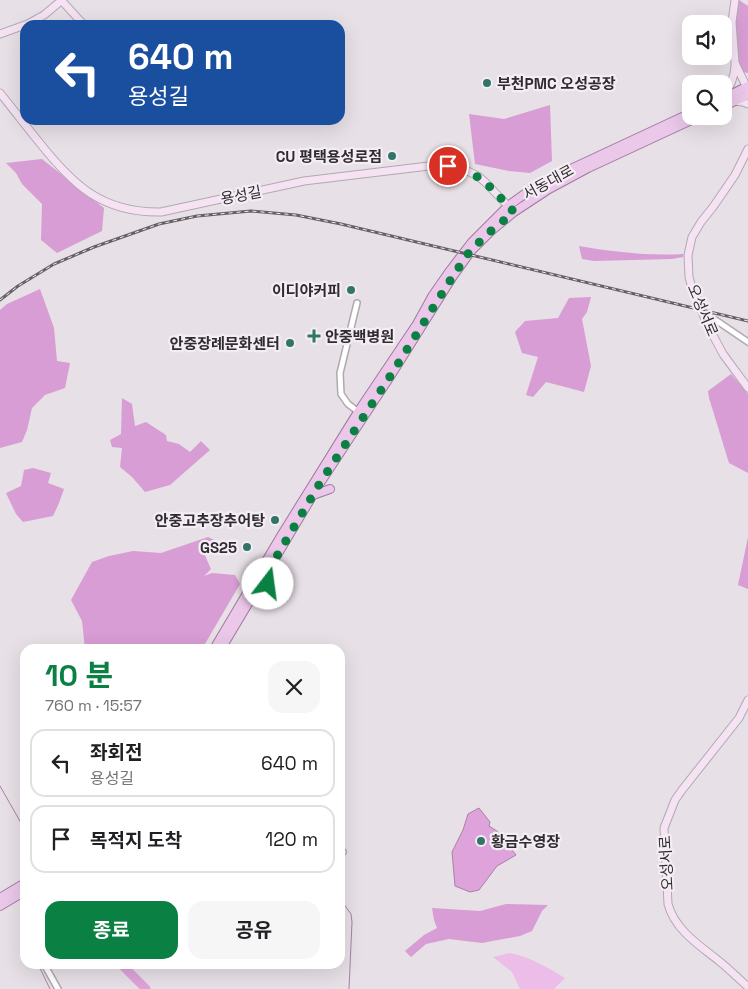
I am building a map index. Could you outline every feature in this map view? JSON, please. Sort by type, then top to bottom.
[{"type":"main road","points":[[732,93],[747,87]]},
{"type":"main road","points":[[734,101],[748,95]]},
{"type":"main road","name":"서동대로","points":[[217,644],[281,536],[362,414],[458,258],[478,236],[511,209],[526,193],[558,174],[682,117]]},
{"type":"main road","name":"서동대로","points":[[511,209],[588,168],[682,124]]},
{"type":"main road","name":"서동대로","points":[[224,644],[320,483],[348,442],[362,414]]},
{"type":"main road","points":[[313,496],[330,489]]},
{"type":"main road","points":[[0,898],[20,886]]},
{"type":"main road","points":[[0,906],[20,894]]},
{"type":"street","points":[[732,83],[736,67],[732,22],[736,0]]},
{"type":"street","points":[[34,20],[62,1],[79,20]]},
{"type":"street","points":[[0,34],[20,27]]},
{"type":"street","points":[[736,67],[748,77]]},
{"type":"street","points":[[736,67],[747,87]]},
{"type":"street","name":"용성길","points":[[0,93],[20,118]]},
{"type":"street","points":[[734,101],[748,104]]},
{"type":"street","name":"용성길","points":[[25,125],[70,178],[82,188],[114,206],[128,210],[144,212],[167,211],[304,181],[436,165],[459,167],[478,176],[511,209]]},
{"type":"street","name":"오성서로","points":[[748,148],[734,175],[692,237],[688,255],[689,276],[692,288],[706,324],[723,354],[748,388]]},
{"type":"street","points":[[357,303],[340,372],[341,394],[348,404],[362,414]]},
{"type":"street","points":[[702,312],[748,342]]},
{"type":"street","name":"오성서로","points":[[748,700],[739,718],[678,795],[664,828],[670,913],[691,940],[748,987]]},
{"type":"street","points":[[47,969],[58,989]]},
{"type":"shaded area","points":[[739,0],[748,6],[748,73],[743,71],[737,64],[735,13]]},
{"type":"shaded area","points":[[550,105],[552,161],[530,173],[475,164],[469,114],[504,119]]},
{"type":"shaded area","points":[[42,159],[104,208],[102,231],[57,253],[41,240],[42,204],[22,184],[16,173],[6,163]]},
{"type":"shaded area","points":[[579,246],[631,253],[683,254],[683,257],[672,259],[594,261],[582,259]]},
{"type":"shaded area","points":[[40,289],[54,328],[57,361],[70,363],[65,388],[45,395],[32,408],[22,442],[0,448],[0,310],[7,304]]},
{"type":"shaded area","points":[[591,297],[587,312],[582,319],[591,366],[584,392],[546,382],[533,397],[526,395],[538,357],[522,353],[515,332],[525,321],[558,318],[569,298]]},
{"type":"shaded area","points":[[731,374],[748,394],[748,473],[729,463],[709,398],[708,391]]},
{"type":"shaded area","points":[[122,398],[132,404],[135,426],[146,422],[166,435],[167,441],[179,444],[190,452],[201,441],[210,450],[170,485],[145,492],[120,467],[122,448],[112,447],[110,440],[121,434]]},
{"type":"shaded area","points":[[33,468],[51,473],[48,483],[64,489],[53,516],[23,522],[16,514],[6,493],[21,486],[24,470]]},
{"type":"shaded area","points":[[208,537],[221,543],[203,551],[211,569],[204,576],[212,573],[235,575],[240,584],[205,644],[84,644],[82,621],[71,600],[92,562],[133,551],[161,553]]},
{"type":"shaded area","points":[[748,537],[748,589],[738,585]]},
{"type":"shaded area","name":"황금수영장","points":[[479,808],[490,822],[489,826],[497,831],[516,855],[497,866],[479,890],[470,892],[455,886],[452,852],[463,830],[468,814]]},
{"type":"shaded area","points":[[506,904],[548,905],[542,911],[532,931],[520,936],[482,943],[449,939],[426,944],[411,957],[405,951],[424,935],[437,928],[432,908],[480,911]]},
{"type":"shaded area","points":[[510,953],[545,966],[565,978],[554,989],[520,989],[512,972],[493,957]]},
{"type":"waterway","points":[[0,786],[20,821]]},
{"type":"waterway","points":[[345,906],[351,914],[352,922],[349,989]]},
{"type":"waterway","points":[[40,969],[50,989]]},
{"type":"waterway","points":[[126,969],[146,989]]},
{"type":"railway","points":[[0,300],[18,286],[54,264],[94,247],[159,224],[197,216],[251,211],[296,215],[341,224],[748,321]]},
{"type":"place","name":"부천PMC 오성공장","points":[[487,83]]},
{"type":"place","name":"CU 평택용성로점","points":[[392,156]]},
{"type":"place","name":"이디야커피","points":[[351,290]]},
{"type":"place","name":"안중백병원","points":[[314,336]]},
{"type":"place","name":"안중장례문화센터","points":[[290,343]]},
{"type":"place","name":"안중고추장추어탕","points":[[275,520]]},
{"type":"place","name":"GS25","points":[[247,547]]},
{"type":"place","name":"황금수영장","points":[[481,841]]},
{"type":"route","points":[[268,584],[273,575],[271,566],[320,483],[365,416],[453,276],[470,251],[514,212],[478,176],[459,167],[448,166]]}]
